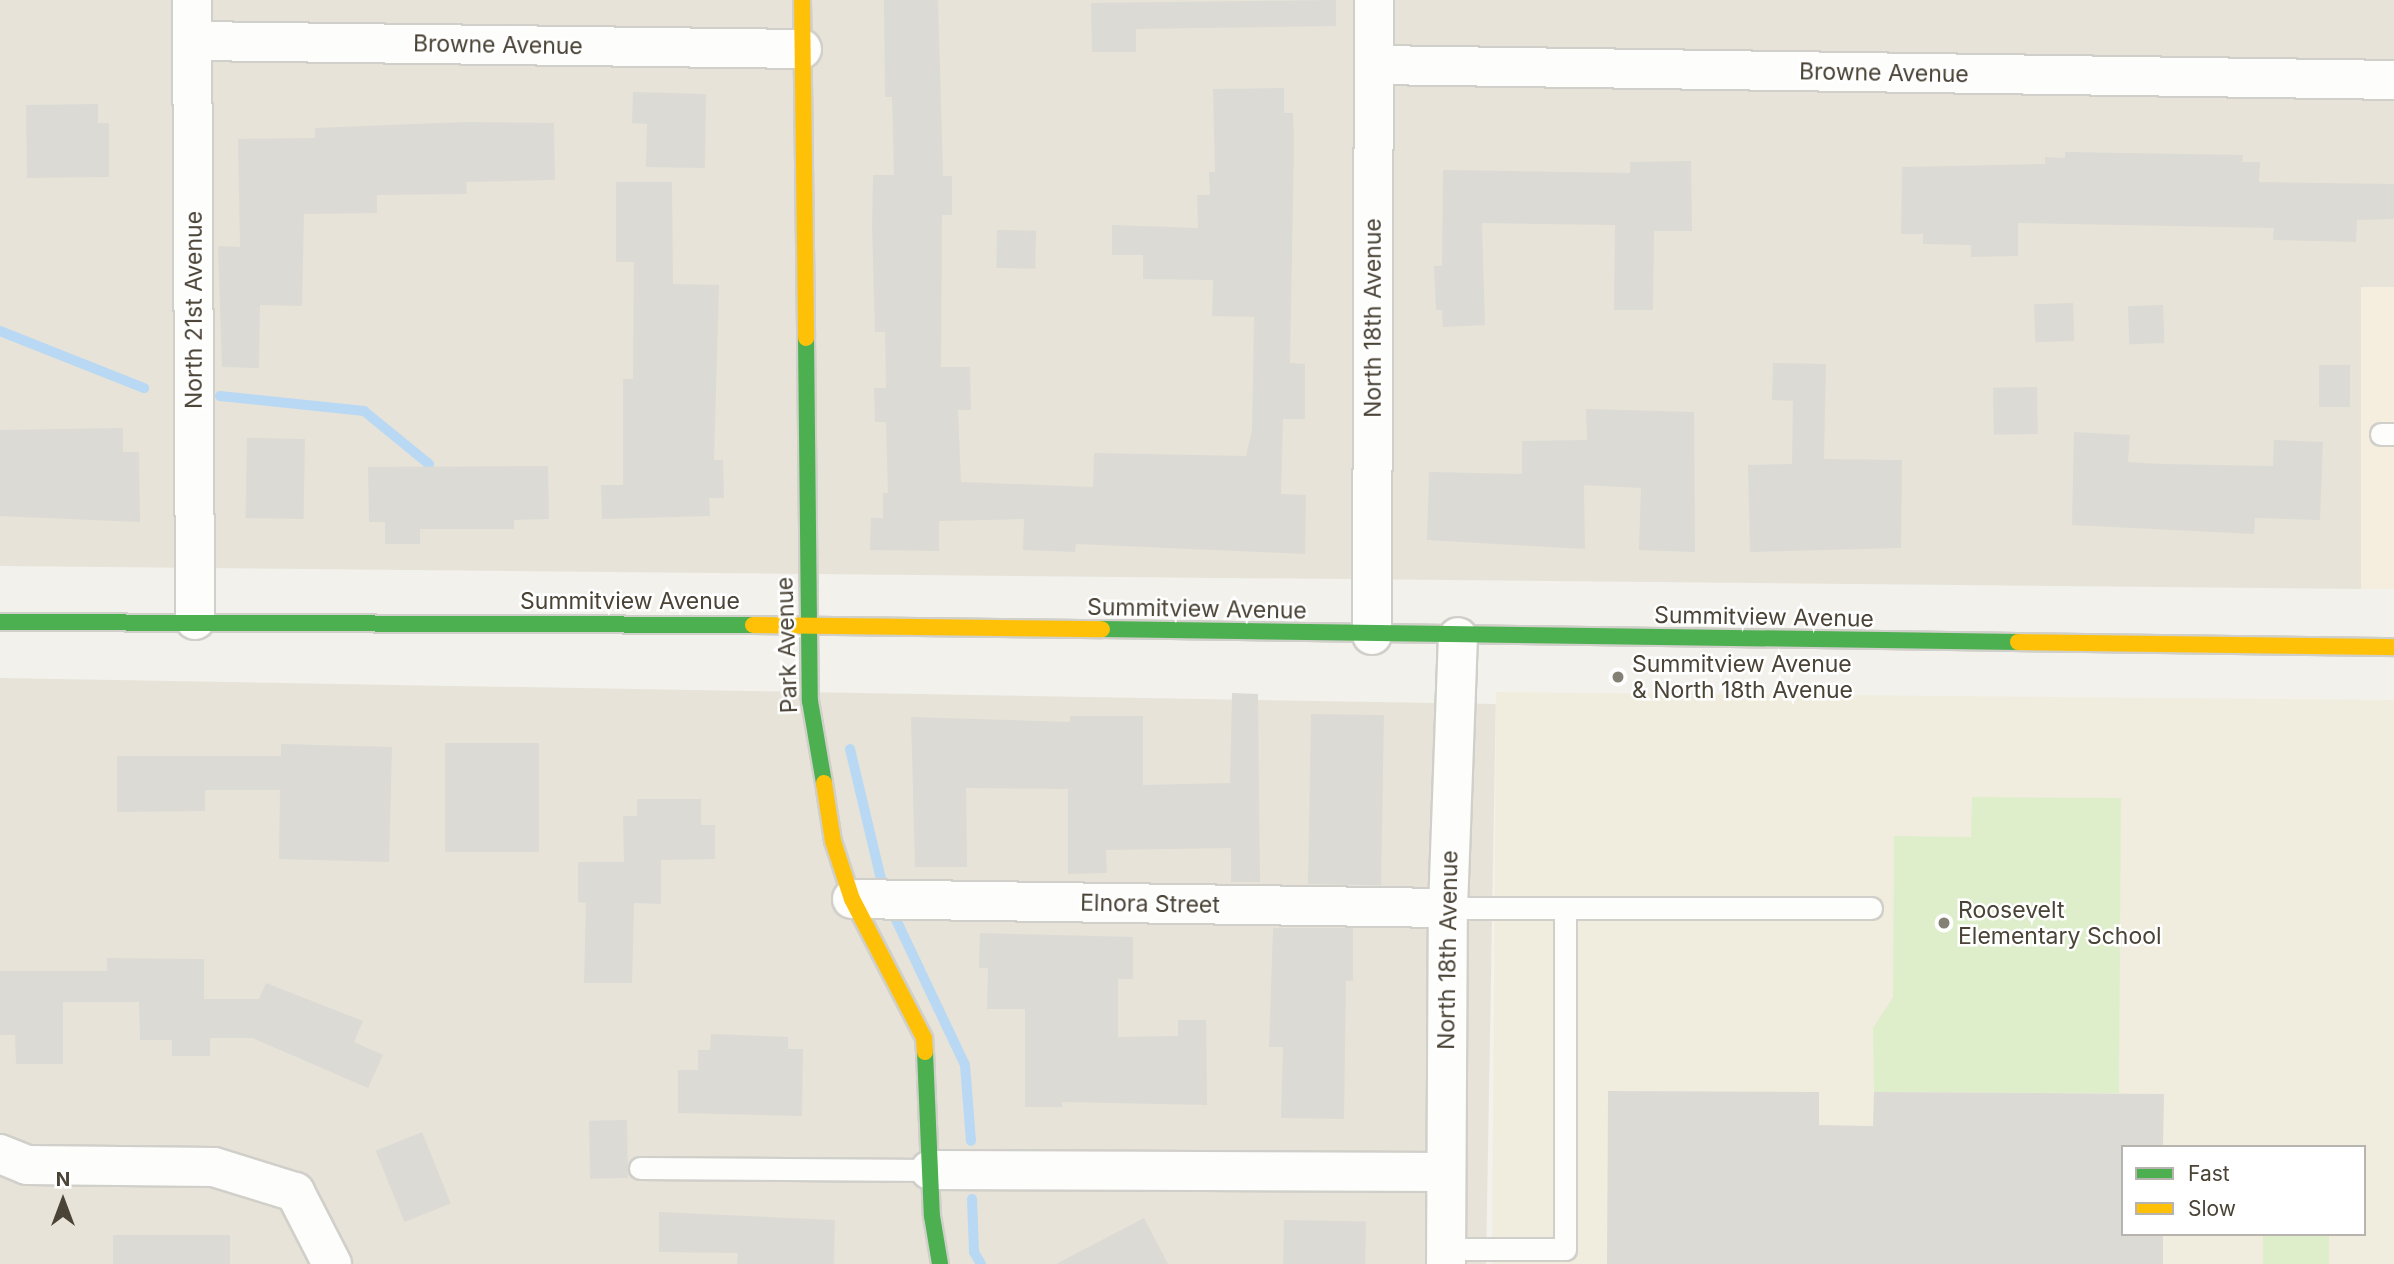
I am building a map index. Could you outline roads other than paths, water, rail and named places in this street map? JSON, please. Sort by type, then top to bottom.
[{"type":"main road","name":"Park Avenue","points":[[802,0],[807,625],[817,765],[833,841],[875,899],[924,1038],[930,1170],[940,1264]]},
{"type":"main road","name":"Summitview Avenue","points":[[0,622],[195,620],[807,625],[1458,637],[2394,647]]},
{"type":"street","name":"North 21st Avenue","points":[[192,0],[195,620]]},
{"type":"street","name":"North 18th Avenue","points":[[1372,635],[1374,0]]},
{"type":"street","name":"Browne Avenue","points":[[193,41],[803,49]]},
{"type":"street","name":"Browne Avenue","points":[[1375,65],[2394,80]]},
{"type":"street","name":"North 18th Avenue","points":[[1446,1256],[1448,908],[1458,637]]},
{"type":"street","name":"Elnora Street","points":[[875,899],[1448,908]]},
{"type":"street","points":[[0,1154],[27,1165],[214,1167],[295,1192],[332,1264]]},
{"type":"street","points":[[930,1170],[1446,1172]]},
{"type":"lane","points":[[1448,908],[1565,912],[1871,908]]},
{"type":"lane","points":[[1446,1256],[1565,1256],[1565,912]]},
{"type":"lane","points":[[640,1168],[930,1170]]},
{"type":"waterway","points":[[0,331],[144,388]]},
{"type":"waterway","points":[[220,396],[364,411],[429,464]]},
{"type":"waterway","points":[[850,749],[884,892]]},
{"type":"waterway","points":[[890,907],[965,1065],[971,1141]]},
{"type":"waterway","points":[[972,1199],[974,1252],[981,1264]]},
{"type":"place","name":"Summitview Avenue & North 18th Avenue","points":[[1618,677]]},
{"type":"place","name":"Roosevelt Elementary School","points":[[1944,923]]}]
